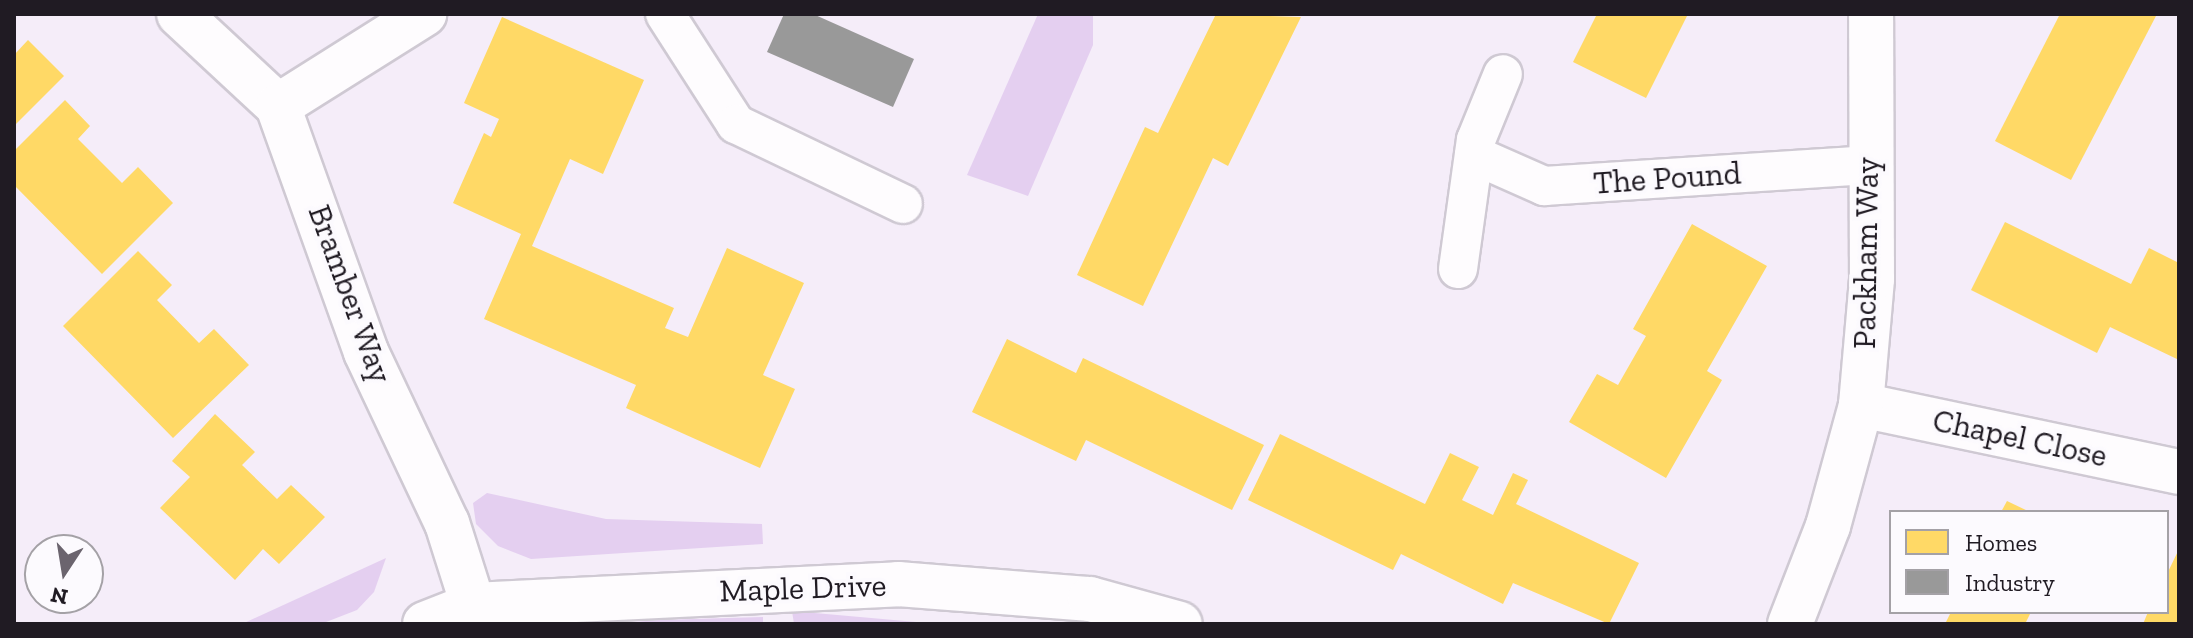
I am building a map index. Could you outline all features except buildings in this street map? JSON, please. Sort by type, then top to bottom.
[{"type":"street","name":"Bramber Way","points":[[179,14],[278,106],[366,352],[447,523],[473,605]]},
{"type":"street","points":[[278,106],[424,14]]},
{"type":"street","name":"Packham Way","points":[[1790,624],[1828,526],[1861,405],[1872,279],[1867,165],[1871,14]]},
{"type":"street","name":"Chapel Close","points":[[1861,405],[2179,472]]},
{"type":"street","name":"Maple Drive","points":[[425,624],[473,605],[898,584],[1090,599],[1180,624]]},
{"type":"lane","points":[[665,14],[736,124],[903,204]]},
{"type":"lane","points":[[1458,269],[1474,155],[1503,74]]},
{"type":"lane","name":"The Pound","points":[[1474,155],[1544,186],[1867,165]]},
{"type":"shaded area","points":[[1038,14],[1093,14],[1093,45],[1028,196],[967,175]]},
{"type":"shaded area","points":[[487,493],[606,519],[762,524],[763,544],[531,559],[498,546],[476,524],[473,503]]},
{"type":"shaded area","points":[[386,558],[374,592],[357,610],[321,624],[242,624]]},
{"type":"shaded area","points":[[792,611],[939,624],[794,624]]},
{"type":"shaded area","points":[[763,617],[763,624],[608,624],[659,620]]}]
